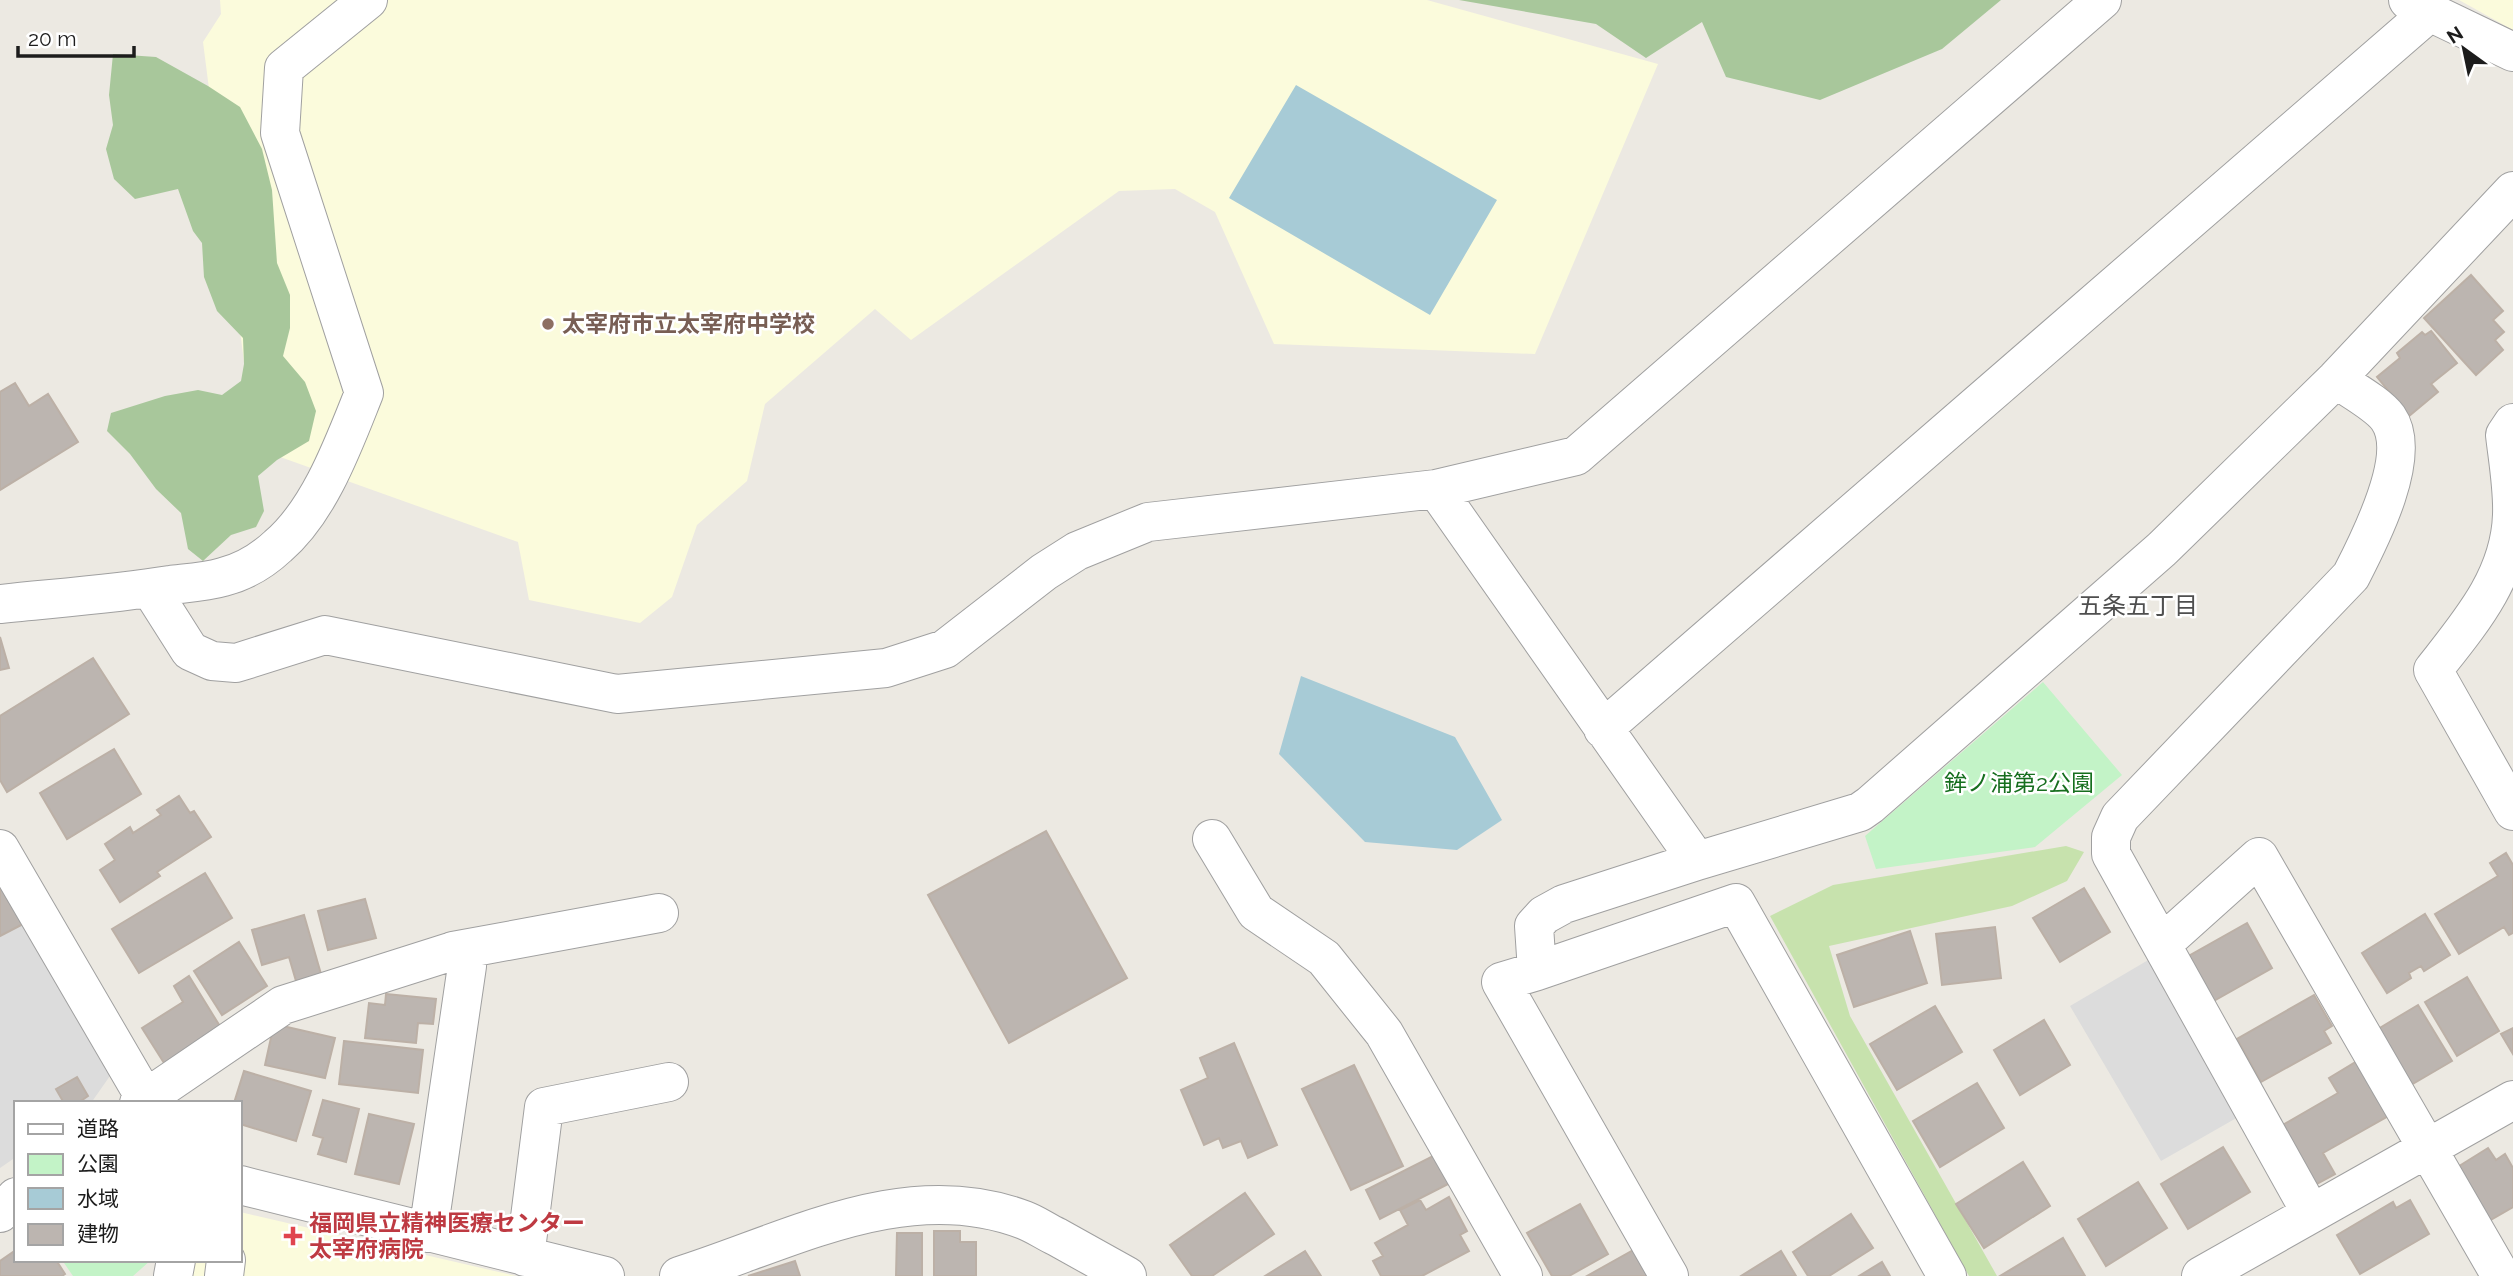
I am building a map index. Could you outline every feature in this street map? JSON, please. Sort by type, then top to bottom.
[{"type":"street","points":[[0,604],[224,577],[254,565],[280,545],[318,493],[342,447],[364,393],[280,133],[284,68],[368,0]]},
{"type":"street","points":[[150,588],[190,651],[212,661],[236,663],[325,635],[617,694],[886,668],[945,649],[1044,572],[1077,551],[1148,522],[1436,489],[1576,456],[2102,0]]},
{"type":"street","points":[[1603,729],[2419,6],[2513,52]]},
{"type":"street","points":[[1537,971],[1534,926],[1544,915],[1564,904],[1697,860],[1860,812],[1870,805],[2162,549],[2336,379],[2513,191]]},
{"type":"street","points":[[2311,1213],[2111,854],[2111,837],[2120,817],[2351,576],[2376,528],[2388,493],[2395,460],[2392,424],[2386,414],[2336,379]]},
{"type":"street","points":[[2513,423],[2505,435],[2513,512],[2507,556],[2476,615],[2433,670],[2513,811]]},
{"type":"street","points":[[1436,489],[1697,860]]},
{"type":"street","points":[[1212,839],[1256,912],[1324,958],[1384,1033],[1523,1276]]},
{"type":"street","points":[[0,849],[144,1101],[283,1005],[453,951],[659,913]]},
{"type":"street","points":[[2162,944],[2259,858],[2501,1276]]},
{"type":"street","points":[[1669,1276],[1501,982],[1736,903],[1947,1276]]},
{"type":"street","points":[[428,1233],[467,966],[453,951]]},
{"type":"street","points":[[525,1256],[544,1107],[669,1082]]},
{"type":"street","points":[[2201,1276],[2513,1100]]},
{"type":"street","points":[[242,1186],[605,1276]]},
{"type":"street","points":[[0,1213],[14,1199]]},
{"type":"street","points":[[679,1276],[818,1226],[886,1208],[926,1205],[995,1210],[1026,1221],[1127,1276]]},
{"type":"shaded area","name":"太宰府市立太宰府中学校","points":[[220,0],[1427,0],[1658,64],[1535,354],[1274,344],[1215,212],[1175,189],[1119,191],[911,340],[875,309],[765,404],[747,481],[697,525],[672,597],[640,623],[529,600],[518,542],[255,448],[203,42],[221,14]]},
{"type":"shaded area","points":[[2459,0],[2513,0],[2513,30]]},
{"type":"shaded area","points":[[25,923],[112,1073],[92,1101],[14,1101],[14,1158],[0,1168],[0,936]]},
{"type":"shaded area","points":[[2150,959],[2240,1116],[2161,1161],[2070,1006]]},
{"type":"shaded area","name":"福岡県立精神医療センター 太宰府病院","points":[[242,1212],[516,1276],[165,1276],[168,1262],[242,1262]]},
{"type":"green space","points":[[1459,0],[2001,0],[1942,49],[1820,100],[1726,77],[1702,22],[1646,58],[1596,24]]},
{"type":"green space","points":[[113,54],[156,57],[240,107],[262,149],[272,190],[277,263],[290,295],[290,328],[283,356],[305,382],[316,411],[309,441],[277,460],[258,476],[264,511],[256,527],[231,535],[203,561],[188,549],[181,513],[156,489],[130,454],[107,431],[111,413],[165,396],[198,390],[222,395],[241,381],[244,364],[243,338],[217,311],[204,277],[202,243],[193,231],[178,189],[135,199],[114,179],[106,149],[113,125],[109,95]]},
{"type":"green space","name":"鉾ノ浦第2公園","points":[[2043,682],[2122,775],[2035,847],[1876,869],[1865,836]]},
{"type":"green space","points":[[2066,846],[2084,852],[2067,881],[2012,906],[1829,946],[1850,1016],[1997,1276],[1969,1276],[1770,916],[1833,885]]},
{"type":"green space","points":[[63,1262],[149,1262],[133,1276],[73,1276]]},
{"type":"water","points":[[1296,85],[1497,200],[1430,315],[1229,198]]},
{"type":"water","points":[[1301,676],[1455,737],[1502,820],[1457,850],[1365,842],[1279,754]]},
{"type":"building","points":[[2471,275],[2503,311],[2493,320],[2504,332],[2495,340],[2503,350],[2476,375],[2424,318]]},
{"type":"building","points":[[2431,331],[2457,363],[2431,384],[2438,392],[2409,416],[2377,377],[2400,358],[2397,353],[2422,332],[2425,335]]},
{"type":"building","points":[[15,383],[29,406],[48,394],[78,442],[0,490],[0,392]]},
{"type":"building","points":[[0,637],[9,668],[0,670]]},
{"type":"building","points":[[93,658],[129,714],[7,792],[0,780],[0,716]]},
{"type":"building","points":[[114,749],[141,794],[67,839],[40,793]]},
{"type":"building","points":[[179,796],[190,813],[194,811],[211,837],[157,872],[160,876],[120,902],[100,870],[115,860],[105,844],[130,827],[133,833],[161,815],[157,810]]},
{"type":"building","points":[[1046,831],[1127,978],[1009,1043],[928,895]]},
{"type":"building","points":[[2506,853],[2513,865],[2513,933],[2509,935],[2504,927],[2459,954],[2435,914],[2498,876],[2490,863]]},
{"type":"building","points":[[205,873],[232,918],[139,973],[112,929]]},
{"type":"building","points":[[0,881],[25,923],[0,936]]},
{"type":"building","points":[[2084,888],[2110,932],[2060,962],[2033,918]]},
{"type":"building","points":[[365,899],[376,938],[328,950],[318,911]]},
{"type":"building","points":[[2425,914],[2450,955],[2424,971],[2421,966],[2409,973],[2411,978],[2387,993],[2362,953]]},
{"type":"building","points":[[304,915],[321,974],[296,981],[289,957],[262,965],[252,930]]},
{"type":"building","points":[[2247,923],[2272,968],[2212,1002],[2187,957]]},
{"type":"building","points":[[1995,927],[2001,978],[1942,985],[1936,934]]},
{"type":"building","points":[[1910,931],[1927,983],[1854,1007],[1837,955]]},
{"type":"building","points":[[239,942],[267,986],[222,1015],[194,971]]},
{"type":"building","points":[[189,976],[221,1028],[164,1063],[142,1028],[183,1002],[174,986]]},
{"type":"building","points":[[2467,977],[2499,1031],[2457,1056],[2425,1002]]},
{"type":"building","points":[[386,994],[436,999],[433,1024],[418,1023],[416,1043],[365,1038],[369,1003],[385,1005]]},
{"type":"building","points":[[2314,995],[2332,1026],[2324,1031],[2331,1043],[2261,1082],[2237,1039]]},
{"type":"building","points":[[2418,1005],[2452,1061],[2411,1085],[2378,1029]]},
{"type":"building","points":[[1935,1006],[1962,1052],[1897,1090],[1870,1044]]},
{"type":"building","points":[[2044,1020],[2070,1065],[2020,1095],[1994,1050]]},
{"type":"building","points":[[274,1024],[335,1038],[325,1078],[265,1065]]},
{"type":"building","points":[[2513,1028],[2513,1054],[2501,1034]]},
{"type":"building","points":[[344,1041],[423,1050],[418,1093],[339,1084]]},
{"type":"building","points":[[1234,1043],[1277,1145],[1248,1158],[1241,1141],[1223,1148],[1219,1138],[1204,1145],[1181,1090],[1208,1078],[1200,1058]]},
{"type":"building","points":[[2359,1060],[2390,1115],[2323,1153],[2335,1174],[2315,1185],[2281,1126],[2338,1093],[2329,1078]]},
{"type":"building","points":[[1354,1065],[1403,1166],[1351,1190],[1302,1089]]},
{"type":"building","points":[[244,1071],[311,1091],[296,1141],[242,1125],[242,1101],[235,1101]]},
{"type":"building","points":[[77,1077],[88,1096],[81,1101],[63,1101],[56,1089]]},
{"type":"building","points":[[1977,1083],[2004,1128],[1940,1167],[1913,1121]]},
{"type":"building","points":[[323,1100],[359,1109],[346,1162],[318,1154],[323,1138],[313,1135]]},
{"type":"building","points":[[369,1114],[414,1124],[399,1184],[355,1174]]},
{"type":"building","points":[[2223,1147],[2250,1192],[2188,1229],[2161,1184]]},
{"type":"building","points":[[2488,1148],[2496,1160],[2505,1154],[2513,1168],[2513,1207],[2489,1221],[2456,1168]]},
{"type":"building","points":[[1435,1155],[1450,1183],[1380,1219],[1366,1190]]},
{"type":"building","points":[[2023,1162],[2050,1206],[1984,1248],[1956,1204]]},
{"type":"building","points":[[2138,1182],[2167,1228],[2106,1266],[2078,1219]]},
{"type":"building","points":[[1245,1193],[1274,1234],[1212,1276],[1192,1276],[1170,1245]]},
{"type":"building","points":[[1449,1197],[1467,1231],[1460,1235],[1469,1251],[1422,1276],[1381,1276],[1373,1261],[1383,1256],[1375,1243],[1408,1225],[1400,1210],[1420,1200],[1426,1210]]},
{"type":"building","points":[[2410,1200],[2429,1234],[2360,1274],[2337,1235],[2393,1202],[2396,1208]]},
{"type":"building","points":[[1580,1204],[1608,1254],[1569,1276],[1552,1276],[1527,1233]]},
{"type":"building","points":[[1851,1214],[1873,1248],[1829,1276],[1808,1276],[1793,1252]]},
{"type":"building","points":[[934,1231],[960,1231],[960,1242],[976,1242],[976,1276],[934,1276]]},
{"type":"building","points":[[897,1233],[922,1233],[922,1276],[896,1276]]},
{"type":"building","points":[[2063,1238],[2085,1276],[2000,1276]]},
{"type":"building","points":[[1635,1249],[1650,1276],[1587,1276]]},
{"type":"building","points":[[14,1251],[14,1262],[57,1262],[65,1274],[0,1276],[0,1261]]},
{"type":"building","points":[[1305,1251],[1321,1276],[1265,1276]]},
{"type":"building","points":[[1781,1251],[1796,1276],[1741,1276]]},
{"type":"building","points":[[795,1261],[800,1276],[748,1276]]},
{"type":"building","points":[[1882,1262],[1890,1276],[1859,1276]]},
{"type":"place","name":"太宰府市立太宰府中学校","points":[[548,324]]},
{"type":"place","name":"福岡県立精神医療センター 太宰府病院","points":[[293,1236]]},
{"type":"district","name":"五条五丁目","points":[[2138,606]]}]
